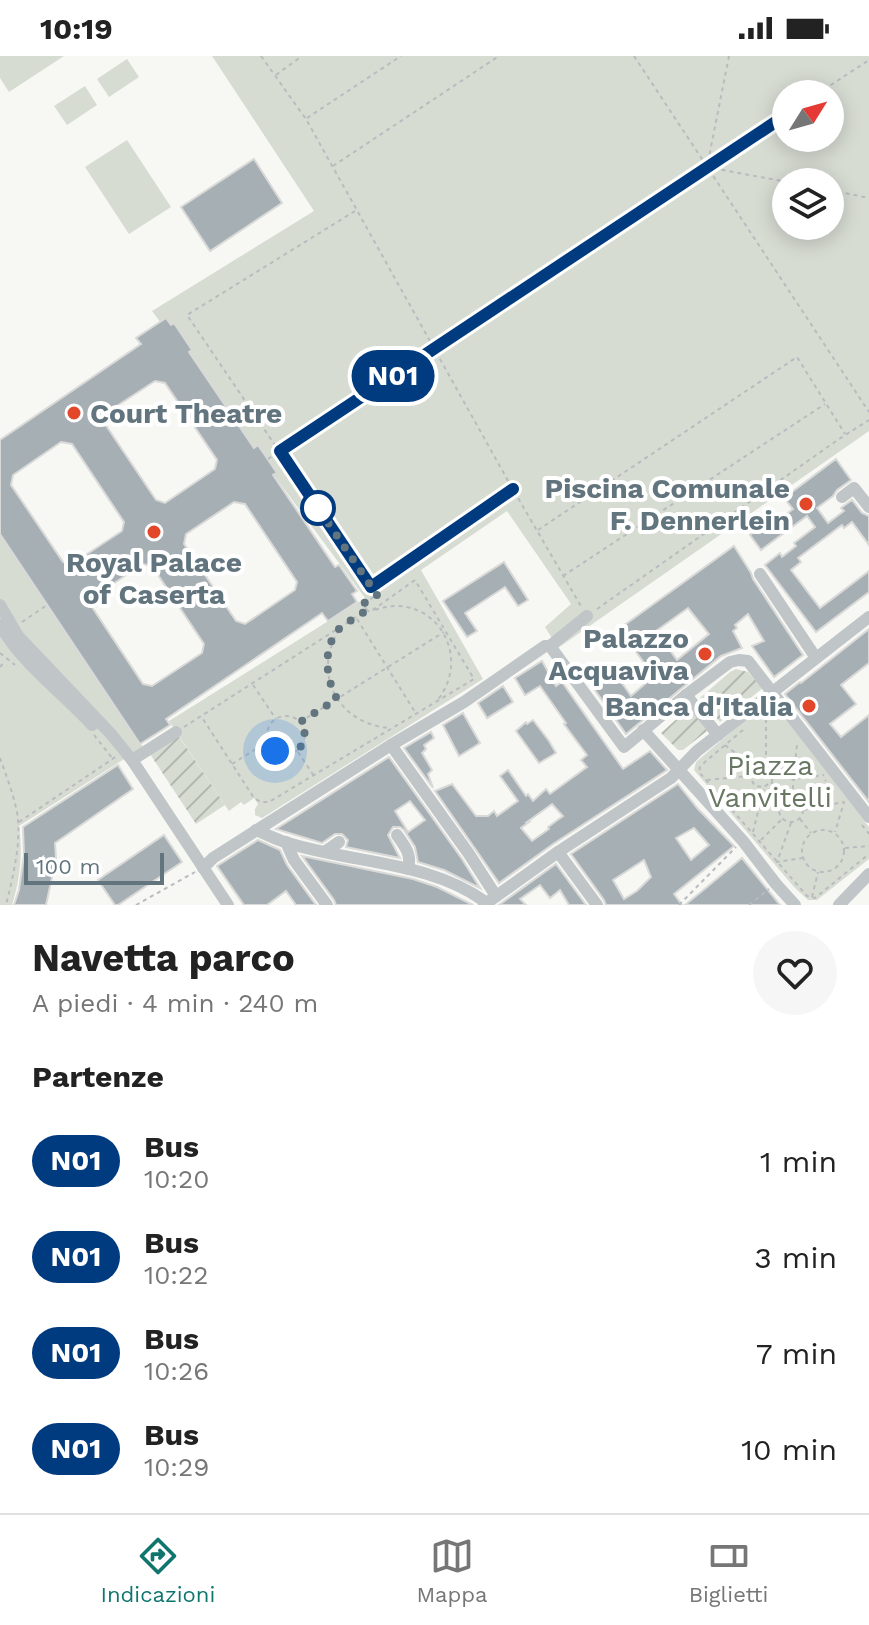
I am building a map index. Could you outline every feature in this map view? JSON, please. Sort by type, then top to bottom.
[{"type":"street","points":[[842,497],[854,488],[869,507]]},
{"type":"street","points":[[760,574],[816,658]]},
{"type":"street","points":[[203,868],[213,858],[260,828],[464,702],[539,649],[550,646],[587,616]]},
{"type":"street","points":[[489,901],[682,771],[721,740],[772,692],[869,617]]},
{"type":"street","points":[[4,618],[128,757],[228,905]]},
{"type":"street","points":[[550,646],[624,747],[730,662],[748,661],[865,820]]},
{"type":"street","points":[[686,695],[721,740]]},
{"type":"street","points":[[643,730],[748,838],[776,884],[795,905]]},
{"type":"street","points":[[128,757],[176,732]]},
{"type":"street","points":[[391,745],[469,854],[489,901]]},
{"type":"street","points":[[260,828],[286,842],[408,869],[460,886],[489,901]]},
{"type":"street","points":[[397,835],[409,852],[408,869]]},
{"type":"street","points":[[286,842],[294,860],[327,905]]},
{"type":"street","points":[[326,851],[339,842]]},
{"type":"street","points":[[558,852],[597,905]]},
{"type":"street","points":[[839,905],[869,874]]},
{"type":"path","points":[[261,56],[306,119],[587,616],[869,420]]},
{"type":"path","points":[[275,76],[302,56]]},
{"type":"path","points":[[306,119],[401,56]]},
{"type":"path","points":[[332,167],[499,56]]},
{"type":"path","points":[[634,56],[869,412]]},
{"type":"path","points":[[707,167],[729,56]]},
{"type":"path","points":[[838,80],[869,60]]},
{"type":"path","points":[[268,459],[772,124]]},
{"type":"path","points":[[707,167],[772,179]]},
{"type":"path","points":[[844,193],[869,198]]},
{"type":"path","points":[[356,211],[187,315],[377,595],[363,604],[368,611]]},
{"type":"path","points":[[537,530],[797,357],[846,435]]},
{"type":"path","points":[[563,576],[826,404]]},
{"type":"path","points":[[371,587],[513,489]]},
{"type":"path","points":[[176,732],[201,716],[340,629],[415,580],[474,679],[273,801],[261,802],[254,798],[201,716]]},
{"type":"path","points":[[4,618],[47,605]]},
{"type":"path","points":[[368,611],[396,606],[410,608],[423,613],[444,632],[452,667],[445,689],[433,705]]},
{"type":"path","points":[[356,618],[416,714]]},
{"type":"path","points":[[340,629],[331,645],[328,664],[330,682],[337,699],[355,718],[393,728]]},
{"type":"path","points":[[300,722],[444,632]]},
{"type":"path","points":[[0,667],[6,660]]},
{"type":"path","points":[[252,684],[276,719]]},
{"type":"path","points":[[756,720],[772,710]]},
{"type":"path","points":[[679,905],[748,838],[764,787],[774,776],[766,764],[766,711]]},
{"type":"path","points":[[288,717],[300,722],[305,734],[297,751],[280,753],[271,746],[268,729],[276,719],[288,717]]},
{"type":"path","points":[[745,728],[721,740],[699,772],[730,808],[748,838],[760,842],[811,898],[815,898],[869,854]]},
{"type":"path","points":[[721,740],[753,766]]},
{"type":"path","points":[[792,798],[798,740]]},
{"type":"path","points":[[232,764],[268,741]]},
{"type":"path","points":[[297,751],[314,776]]},
{"type":"path","points":[[18,823],[128,757]]},
{"type":"path","points":[[0,758],[18,823],[15,864],[6,905]]},
{"type":"path","points":[[749,776],[753,766],[766,764]]},
{"type":"path","points":[[774,776],[793,779],[824,775],[829,781],[799,802]]},
{"type":"path","points":[[706,780],[749,776]]},
{"type":"path","points":[[749,776],[755,786],[764,787]]},
{"type":"path","points":[[771,782],[784,800]]},
{"type":"path","points":[[791,822],[783,818],[779,809],[784,800],[792,798],[799,802],[803,810]]},
{"type":"path","points":[[803,810],[844,802],[835,834]]},
{"type":"path","points":[[730,808],[781,805]]},
{"type":"path","points":[[777,862],[791,822],[799,818],[803,810]]},
{"type":"path","points":[[760,842],[783,818]]},
{"type":"path","points":[[799,818],[811,833]]},
{"type":"path","points":[[865,820],[869,834]]},
{"type":"path","points":[[824,830],[835,834],[844,848],[839,865],[829,871],[809,867],[803,858],[803,844],[811,833],[824,830]]},
{"type":"path","points":[[844,848],[869,846]]},
{"type":"path","points":[[777,862],[803,858]]},
{"type":"path","points":[[136,905],[203,868]]},
{"type":"path","points":[[811,898],[818,872]]},
{"type":"path","points":[[749,905],[776,884]]},
{"type":"green space","points":[[0,56],[64,56],[9,92],[0,78]]},
{"type":"green space","points":[[212,56],[869,56],[869,431],[558,648],[545,627],[571,604],[507,511],[421,570],[483,679],[262,818],[255,815],[258,804],[254,798],[244,805],[241,802],[229,811],[169,721],[365,598],[152,311],[314,211]]},
{"type":"green space","points":[[127,59],[139,77],[109,97],[97,79]]},
{"type":"green space","points":[[85,86],[97,105],[67,125],[54,106]]},
{"type":"green space","points":[[127,140],[171,207],[129,234],[85,167]]},
{"type":"green space","points":[[0,534],[143,747],[19,826],[20,866],[12,905],[0,905]]},
{"type":"green space","points":[[736,669],[748,672],[763,688],[720,722],[700,698]]},
{"type":"green space","name":"Piazza Vanvitelli","points":[[767,704],[776,706],[869,827],[869,859],[817,900],[808,900],[794,887],[694,770],[696,762]]},
{"type":"green space","points":[[689,708],[707,731],[683,750],[678,750],[661,733]]},
{"type":"green space","points":[[178,735],[225,805],[196,824],[150,754]]},
{"type":"building","points":[[254,159],[282,203],[210,251],[181,207]]},
{"type":"building","name":"Royal Palace of Caserta","points":[[166,318],[171,325],[174,323],[192,350],[189,352],[254,448],[258,445],[277,473],[273,475],[335,567],[339,565],[357,591],[352,594],[357,602],[328,621],[322,613],[166,719],[170,725],[140,744],[0,534],[0,440],[141,344],[136,338]],"holes":[[[155,381],[165,383],[217,460],[215,469],[165,503],[156,500],[105,424],[106,413]],[[61,442],[72,444],[124,522],[122,531],[72,564],[63,562],[11,485],[13,475]],[[234,502],[245,504],[297,582],[295,590],[245,624],[236,621],[184,544],[186,534]],[[142,564],[152,566],[204,644],[202,653],[152,686],[143,684],[92,607],[94,597]]]},
{"type":"building","points":[[836,459],[851,480],[817,508],[828,523],[844,511],[841,508],[852,500],[862,513],[869,516],[869,545],[852,522],[844,528],[842,525],[798,558],[801,562],[791,570],[820,608],[869,571],[869,592],[816,632],[765,565],[780,553],[782,557],[815,527],[807,516],[761,550],[750,535],[761,527],[764,531],[793,509],[784,498]]},
{"type":"building","name":"Palazzo Acquaviva","points":[[734,546],[803,655],[774,677],[752,646],[764,641],[748,614],[735,625],[737,628],[733,631],[742,648],[721,656],[626,734],[592,686],[613,670],[631,696],[654,676],[619,629]],"holes":[[[688,608],[709,634],[677,660],[656,631]]]},
{"type":"building","points":[[504,562],[528,600],[518,606],[505,587],[465,613],[477,631],[467,637],[443,601]]},
{"type":"building","points":[[869,629],[869,663],[841,685],[856,704],[830,724],[841,737],[869,715],[869,802],[785,694]]},
{"type":"building","points":[[542,661],[556,686],[562,682],[623,769],[650,751],[667,770],[499,883],[435,791],[452,784],[476,816],[488,816],[494,811],[497,816],[518,801],[500,776],[508,770],[533,801],[546,789],[550,794],[587,767],[581,760],[587,755],[540,686],[525,695],[515,678]],"holes":[[[552,804],[563,816],[532,841],[521,828]]]},
{"type":"building","points":[[503,686],[513,702],[487,718],[478,703]]},
{"type":"building","points":[[463,713],[480,743],[459,756],[443,725]]},
{"type":"building","points":[[533,720],[556,753],[539,763],[516,731]]},
{"type":"building","points":[[431,732],[434,738],[424,745],[426,749],[422,753],[432,770],[428,774],[433,788],[404,748]]},
{"type":"building","points":[[389,757],[480,888],[444,870],[418,862],[415,847],[400,827],[393,827],[388,835],[400,858],[346,847],[348,840],[342,834],[335,834],[322,843],[276,829]],"holes":[[[410,801],[425,820],[408,832],[395,811]]]},
{"type":"building","points":[[118,765],[133,789],[55,843],[56,859],[46,905],[14,905],[24,855],[23,827]]},
{"type":"building","points":[[678,784],[734,846],[674,894],[682,905],[606,905],[571,854]],"holes":[[[694,828],[709,845],[691,860],[676,838]],[[644,860],[651,877],[624,899],[613,880]]]},
{"type":"building","points":[[164,835],[182,862],[115,905],[98,880]]},
{"type":"building","points":[[258,840],[280,850],[316,905],[296,905],[286,891],[267,905],[244,905],[217,866]]},
{"type":"building","points":[[302,856],[413,879],[473,905],[336,905]]},
{"type":"building","points":[[742,858],[780,905],[685,905],[701,892]]},
{"type":"building","points":[[556,864],[586,905],[569,905],[560,890],[550,898],[540,885],[520,899],[526,905],[499,905]]},
{"type":"bus line","name":"N01","points":[[513,489],[371,587],[280,451],[772,124]]},
{"type":"place","name":"Court Theatre","points":[[74,413]]},
{"type":"place","name":"Piscina Comunale F. Dennerlein","points":[[806,504]]},
{"type":"place","name":"Royal Palace of Caserta","points":[[154,532]]},
{"type":"place","name":"Palazzo Acquaviva","points":[[705,654]]},
{"type":"place","name":"Banca d'Italia","points":[[809,706]]},
{"type":"route","points":[[275,751],[286,754],[297,751],[305,734],[300,722],[337,699],[328,673],[331,645],[340,629],[367,610],[363,604],[377,595],[318,508]]}]
